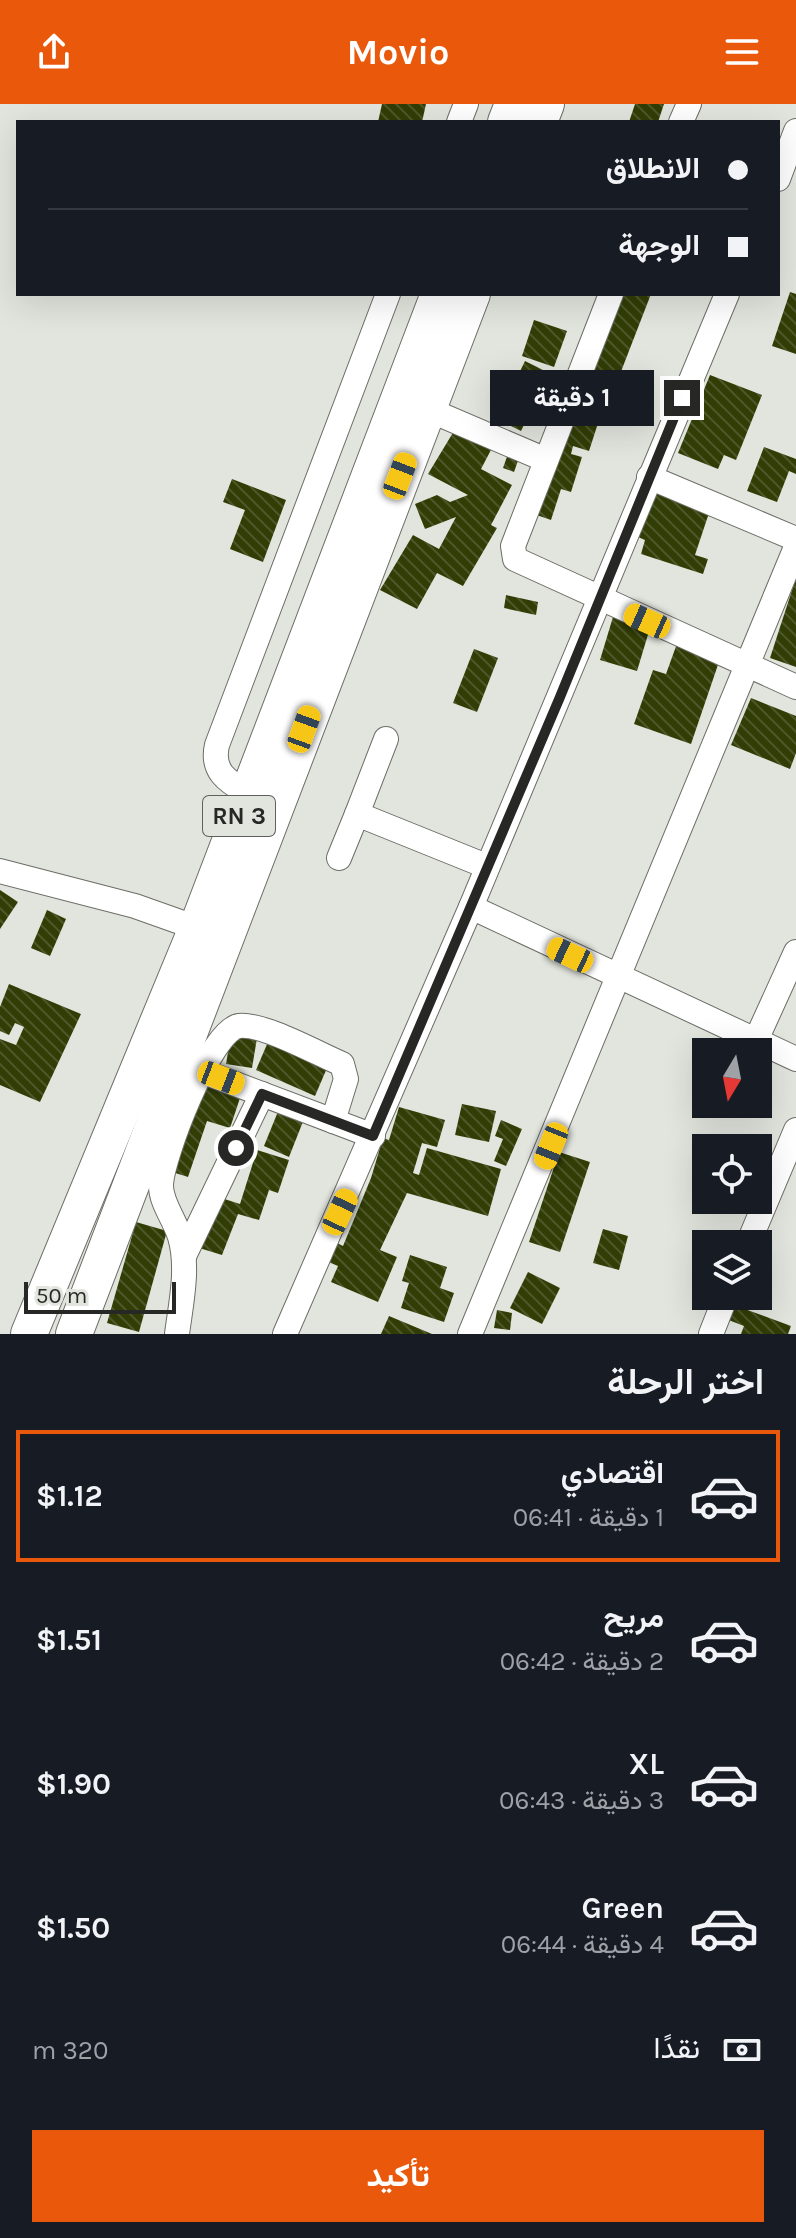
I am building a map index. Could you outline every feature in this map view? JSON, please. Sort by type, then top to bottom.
[{"type":"highway","name":"RN 3","points":[[29,1334],[197,928],[438,296]]},
{"type":"highway","name":"RN 3","points":[[74,1334],[471,296]]},
{"type":"street","points":[[786,173],[796,131]]},
{"type":"street","points":[[247,793],[224,780],[214,757],[217,745],[387,296]]},
{"type":"street","points":[[610,296],[512,553],[519,563],[796,687]]},
{"type":"street","points":[[285,1334],[560,697],[598,598],[725,296]]},
{"type":"street","points":[[427,409],[546,460]]},
{"type":"street","points":[[649,477],[796,539]]},
{"type":"street","points":[[470,1334],[796,547]]},
{"type":"street","points":[[339,858],[386,739]]},
{"type":"street","points":[[357,814],[486,866]]},
{"type":"street","points":[[0,871],[135,906],[197,928]]},
{"type":"street","points":[[471,907],[752,1038]]},
{"type":"street","points":[[757,1038],[796,952]]},
{"type":"street","points":[[177,1334],[184,1256],[175,1222],[162,1195],[162,1172],[201,1071],[226,1031],[241,1025],[253,1027],[342,1064],[346,1079],[333,1121]]},
{"type":"street","points":[[772,1048],[796,1059]]},
{"type":"street","points":[[201,1071],[373,1136]]},
{"type":"street","points":[[184,1256],[262,1094]]},
{"type":"street","points":[[754,1230],[796,1130]]},
{"type":"street","points":[[711,1334],[720,1310]]},
{"type":"building","points":[[382,104],[426,104],[422,120],[378,120]]},
{"type":"building","points":[[635,104],[664,104],[659,120],[630,120]]},
{"type":"building","points":[[790,292],[796,294],[796,354],[772,346]]},
{"type":"building","points":[[619,296],[650,296],[610,400],[581,388]]},
{"type":"building","points":[[534,320],[567,331],[554,367],[522,356]]},
{"type":"building","points":[[525,361],[549,373],[521,431],[503,422],[516,393],[511,390]]},
{"type":"building","points":[[710,375],[762,395],[736,460],[724,455],[718,469],[678,453]]},
{"type":"building","points":[[566,406],[600,417],[589,451],[573,446],[571,454],[582,457],[571,492],[561,489],[551,520],[528,512]]},
{"type":"building","points":[[454,431],[492,448],[481,469],[512,485],[491,525],[497,528],[463,586],[437,573],[417,609],[380,590],[413,535],[439,549],[456,517],[425,529],[415,504],[437,495],[450,502],[468,495],[428,474]]},
{"type":"building","points":[[764,447],[796,459],[796,474],[789,471],[777,502],[747,491]]},
{"type":"building","points":[[509,451],[520,455],[514,472],[503,468]]},
{"type":"building","points":[[232,479],[286,500],[263,562],[230,549],[245,510],[223,502]]},
{"type":"building","points":[[655,485],[712,504],[695,555],[708,559],[703,574],[641,554],[645,540],[638,537]]},
{"type":"building","points":[[796,582],[796,667],[770,658]]},
{"type":"building","points":[[506,595],[538,602],[536,615],[504,608]]},
{"type":"building","points":[[613,617],[650,628],[637,671],[600,660]]},
{"type":"building","points":[[679,638],[722,653],[691,744],[634,724],[653,670],[666,674]]},
{"type":"building","points":[[474,649],[498,658],[477,712],[453,703]]},
{"type":"building","points":[[751,698],[796,716],[796,753],[790,769],[731,745]]},
{"type":"building","points":[[0,890],[18,902],[0,929]]},
{"type":"building","points":[[47,910],[66,919],[50,956],[31,948]]},
{"type":"building","points":[[9,984],[81,1014],[40,1102],[0,1085],[0,1039],[16,1045],[24,1027],[15,1023],[9,1035],[0,1031],[0,1007]]},
{"type":"building","points":[[231,1034],[257,1038],[252,1068],[226,1064]]},
{"type":"building","points":[[271,1035],[330,1061],[315,1096],[256,1070]]},
{"type":"building","points":[[199,1078],[242,1092],[230,1128],[207,1121],[188,1177],[169,1171]]},
{"type":"building","points":[[462,1104],[496,1111],[489,1142],[455,1135]]},
{"type":"building","points":[[399,1107],[445,1120],[437,1147],[422,1143],[413,1173],[419,1175],[427,1148],[501,1169],[488,1216],[407,1193],[380,1250],[397,1257],[378,1302],[331,1282],[338,1266],[326,1261],[333,1241],[343,1246],[371,1178],[383,1138],[389,1140]]},
{"type":"building","points":[[279,1109],[304,1119],[289,1157],[264,1146]]},
{"type":"building","points":[[501,1120],[522,1129],[506,1166],[494,1161],[503,1139],[495,1136]]},
{"type":"building","points":[[257,1150],[289,1160],[278,1193],[269,1190],[259,1220],[238,1214],[222,1255],[196,1247],[212,1195],[240,1204]]},
{"type":"building","points":[[559,1152],[590,1162],[560,1252],[529,1242]]},
{"type":"building","points":[[136,1222],[167,1231],[139,1332],[107,1323]]},
{"type":"building","points":[[603,1229],[628,1236],[619,1270],[593,1263]]},
{"type":"building","points":[[410,1255],[447,1267],[440,1288],[454,1293],[444,1322],[401,1308],[409,1283],[402,1281]]},
{"type":"building","points":[[528,1272],[560,1288],[542,1324],[510,1308]]},
{"type":"building","points":[[497,1310],[512,1313],[510,1330],[494,1328]]},
{"type":"building","points":[[729,1310],[747,1310],[791,1326],[788,1334],[741,1334],[744,1326],[726,1319]]},
{"type":"building","points":[[389,1316],[432,1334],[381,1334]]},
{"type":"route","points":[[236,1148],[262,1094],[373,1136],[394,1080],[560,697],[682,398]]}]
